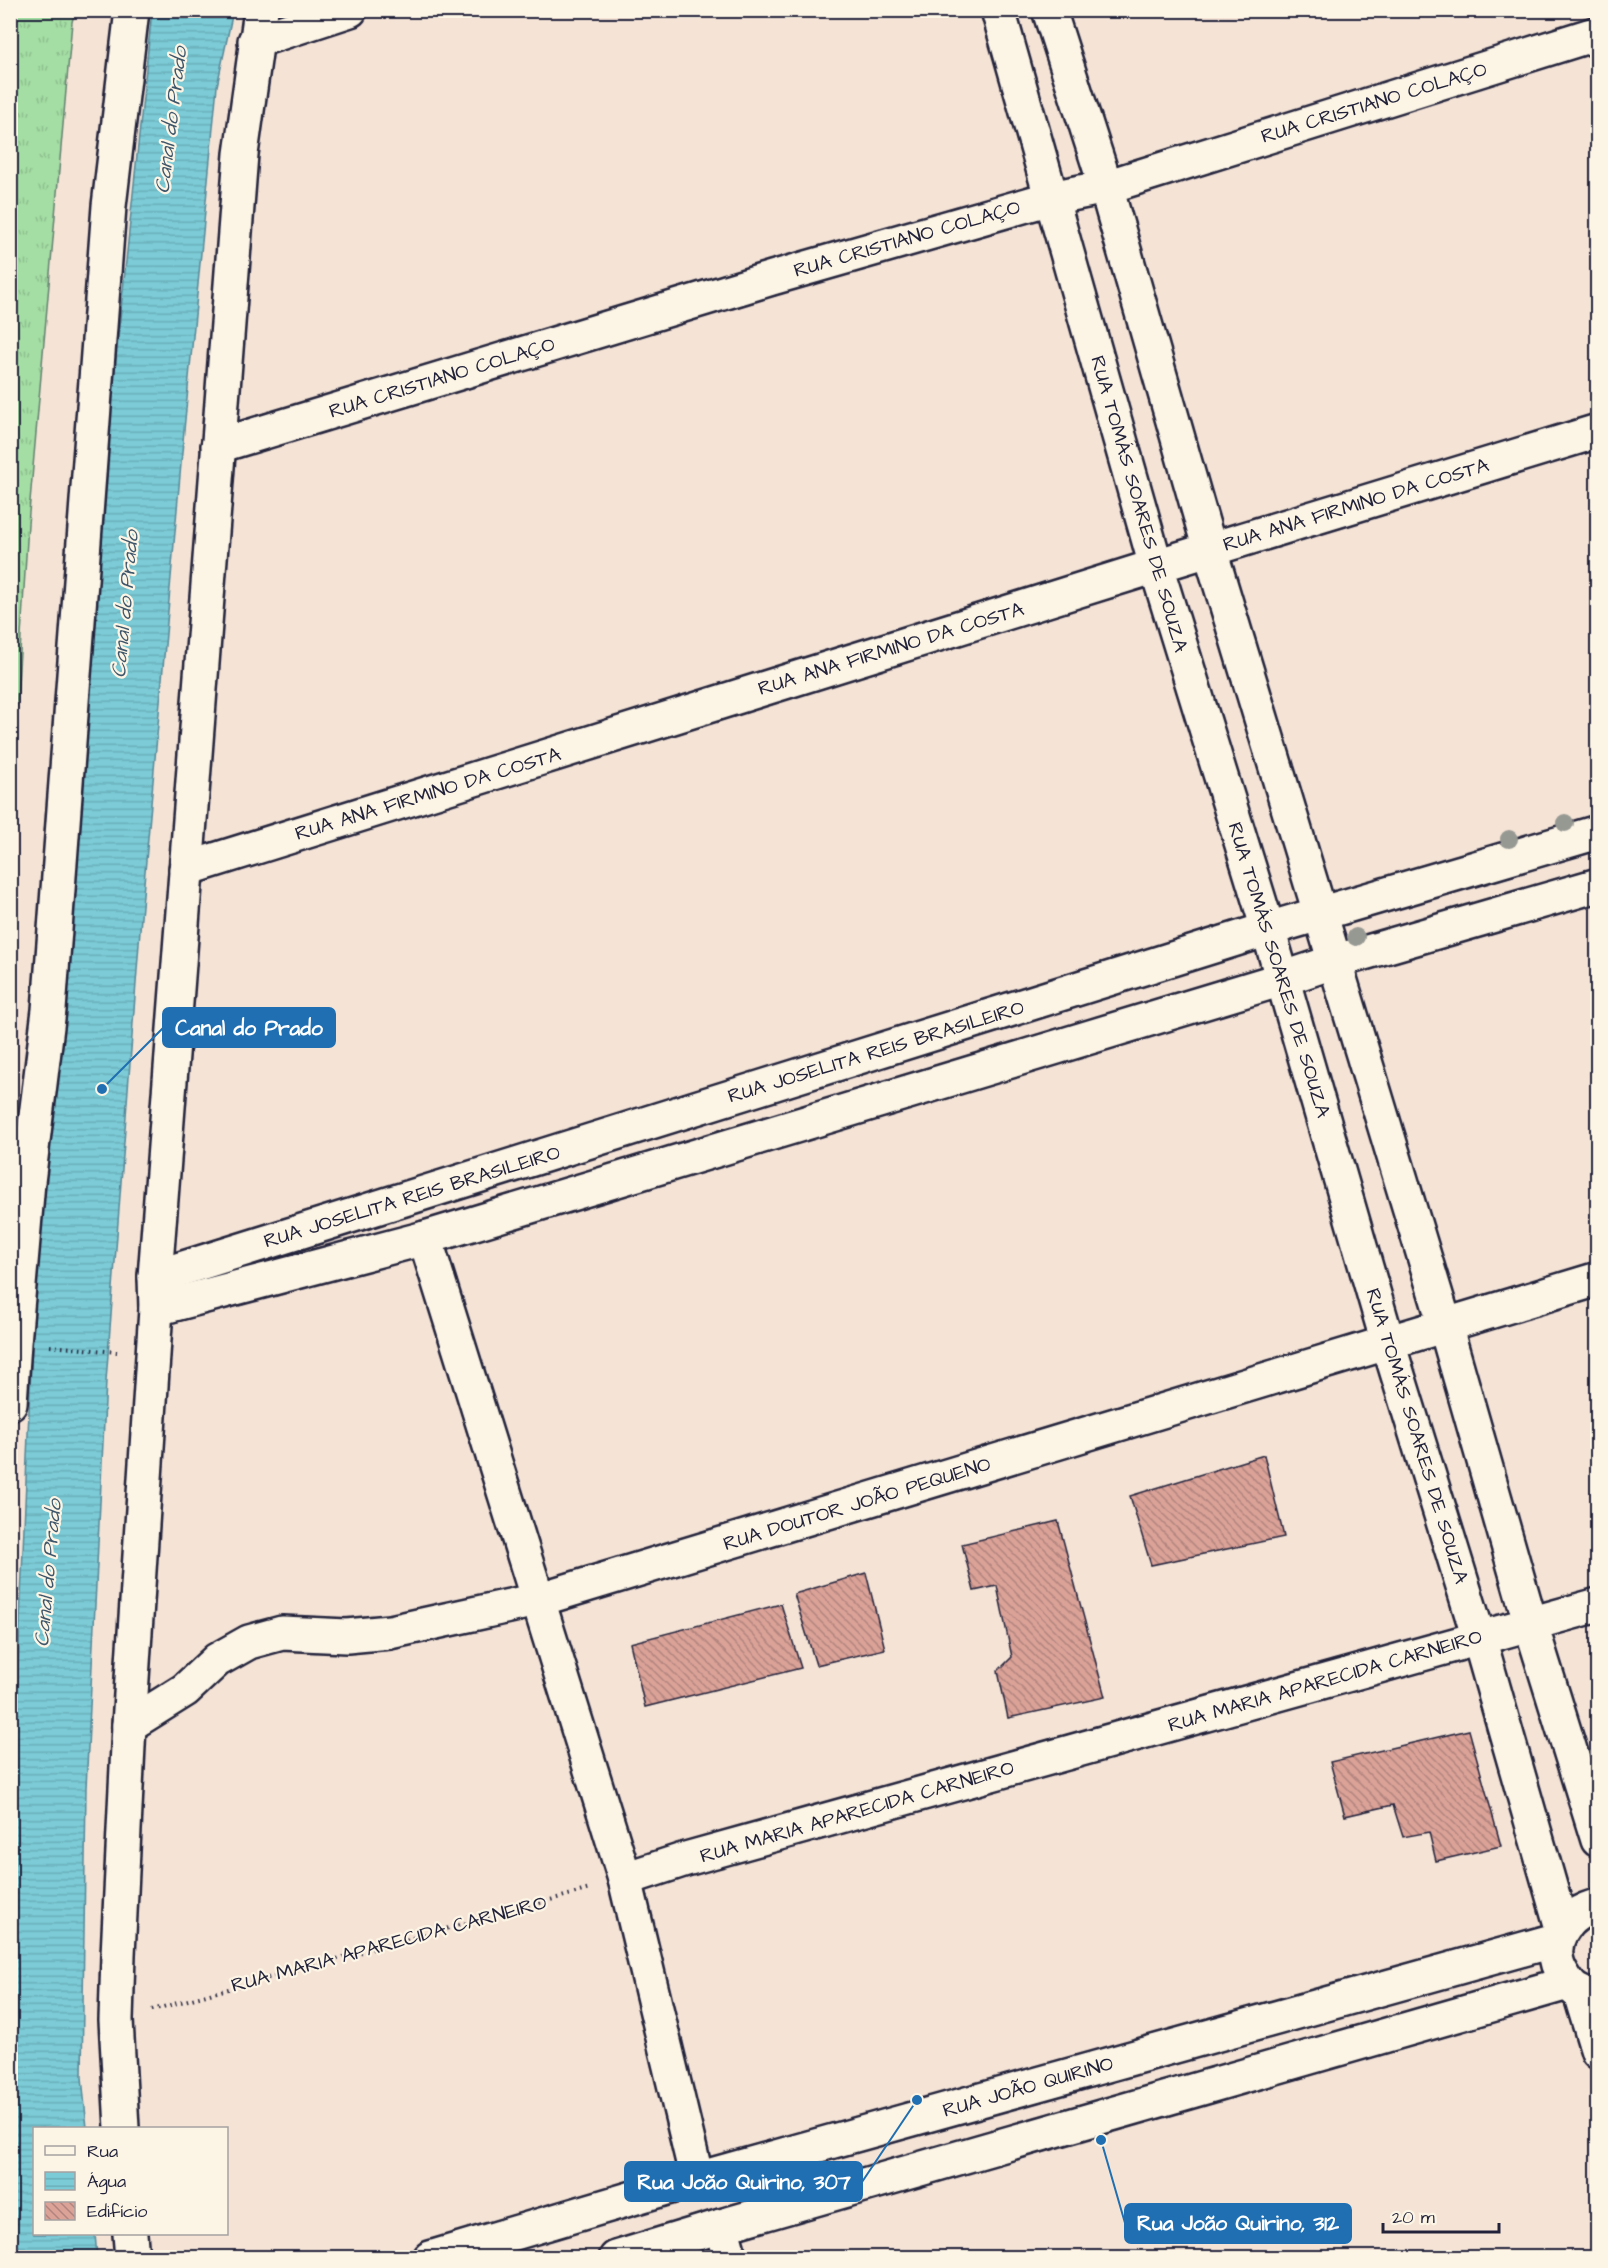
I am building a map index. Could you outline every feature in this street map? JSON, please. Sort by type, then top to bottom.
[{"type":"street","points":[[10,1403],[19,1180],[49,1010],[109,206],[132,10]]},
{"type":"street","points":[[122,2127],[116,2020],[129,1725],[156,1309],[155,1277],[241,154],[258,26],[350,10]]},
{"type":"street","name":"RUA TOMÁS SOARES DE SOUZA","points":[[998,10],[1156,566],[1268,929],[1388,1343],[1479,1638],[1559,1934],[1556,1957],[1560,1971],[1582,1991]]},
{"type":"street","points":[[1049,10],[1106,187],[1210,550],[1333,962],[1445,1325],[1532,1625],[1598,1840]]},
{"type":"street","name":"RUA CRISTIANO COLAÇO","points":[[218,446],[772,278],[1052,198],[1106,187],[1598,33]]},
{"type":"street","name":"RUA ANA FIRMINO DA COSTA","points":[[186,869],[1156,566],[1598,431]]},
{"type":"street","name":"RUA JOSELITA REIS BRASILEIRO","points":[[155,1277],[1319,913],[1598,832]]},
{"type":"street","name":"RUA JOSELITA REIS BRASILEIRO","points":[[156,1309],[425,1238],[1333,962],[1598,885]]},
{"type":"street","points":[[425,1238],[625,1879],[697,2179]]},
{"type":"street","name":"RUA DOUTOR JOÃO PEQUENO","points":[[129,1725],[185,1690],[217,1660],[249,1642],[282,1633],[347,1636],[390,1632],[537,1600],[1598,1279]]},
{"type":"street","name":"RUA MARIA APARECIDA CARNEIRO","points":[[625,1879],[698,1856],[1598,1605]]},
{"type":"street","points":[[1559,1934],[1573,1916],[1586,1908],[1598,1906]]},
{"type":"street","name":"RUA JOÃO QUIRINO","points":[[430,2258],[697,2179],[1559,1934]]},
{"type":"street","points":[[616,2258],[721,2226],[1582,1991],[1598,2052]]},
{"type":"street","points":[[721,2226],[730,2258]]},
{"type":"street","points":[[130,2235],[132,2258]]},
{"type":"path","points":[[43,1345],[121,1353]]},
{"type":"path","name":"RUA MARIA APARECIDA CARNEIRO","points":[[116,2020],[625,1879]]},
{"type":"green space","points":[[11,10],[75,11],[72,22],[28,524],[11,797]]},
{"type":"water","points":[[152,11],[233,11],[217,86],[184,430],[141,917],[106,1381],[86,1788],[82,2077],[87,2127],[33,2127],[33,2235],[95,2235],[97,2257],[13,2257],[10,2231],[11,1830],[36,1248],[105,463]]},
{"type":"building","points":[[1264,1455],[1284,1537],[1151,1565],[1130,1496]]},
{"type":"building","points":[[1058,1521],[1105,1697],[1008,1718],[998,1671],[1012,1657],[997,1586],[974,1591],[962,1544]]},
{"type":"building","points":[[866,1573],[885,1649],[816,1665],[794,1594]]},
{"type":"building","points":[[781,1604],[801,1668],[645,1707],[630,1643]]},
{"type":"building","points":[[1469,1730],[1501,1846],[1436,1861],[1429,1832],[1403,1837],[1393,1805],[1345,1816],[1330,1762]]},
{"type":"place","name":"Canal do Prado","points":[[102,1089]]},
{"type":"place","name":"Rua João Quirino, 307","points":[[917,2100]]},
{"type":"place","name":"Rua João Quirino, 312","points":[[1101,2140]]}]
